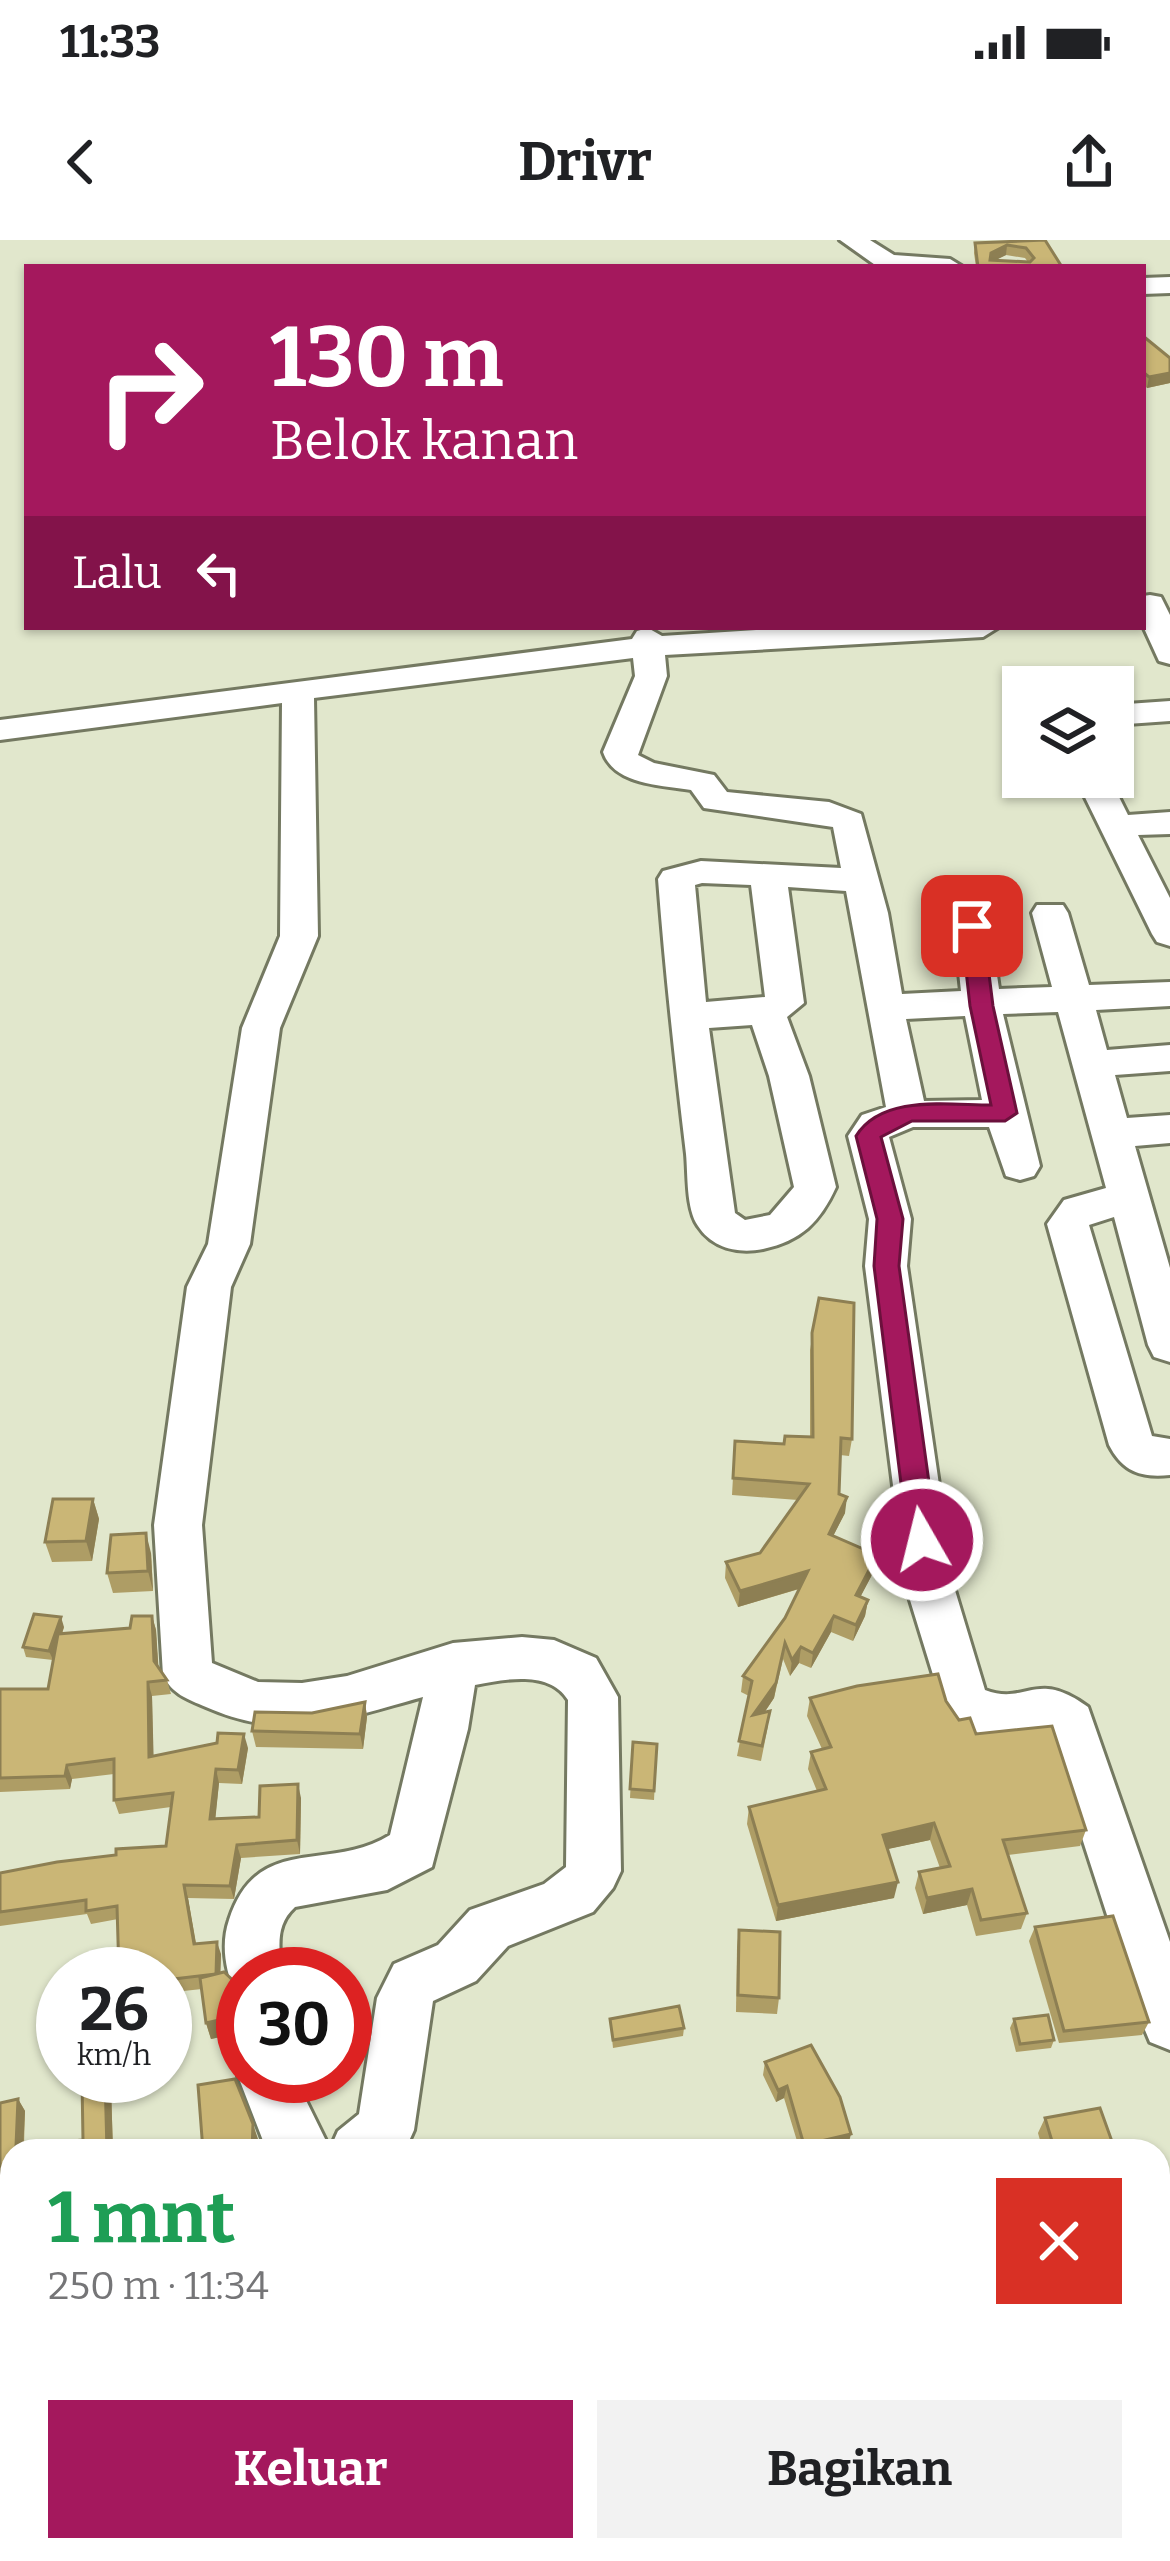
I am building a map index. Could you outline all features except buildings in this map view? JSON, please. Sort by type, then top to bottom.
[{"type":"street","points":[[854,240],[888,262],[913,264]]},
{"type":"street","points":[[1155,597],[1170,654]]},
{"type":"street","points":[[0,730],[636,638],[785,630]]},
{"type":"street","points":[[0,720],[298,689],[636,638],[888,630]]},
{"type":"street","points":[[636,638],[652,676],[620,752],[622,760],[644,772],[702,782],[716,801],[842,814],[849,821],[859,880],[871,906],[902,1102],[911,1113]]},
{"type":"street","points":[[298,689],[299,936],[294,960],[272,993],[261,1028],[229,1244],[208,1288],[178,1525],[188,1675],[228,1696],[295,1706],[361,1694],[453,1664],[527,1659],[578,1674],[590,1684],[594,1871],[585,1889],[570,1900],[489,1927],[466,1956],[413,1982],[405,1998],[386,2130],[374,2139]]},
{"type":"street","points":[[1134,714],[1170,711]]},
{"type":"street","points":[[1102,798],[1170,934]]},
{"type":"street","points":[[700,872],[716,801]]},
{"type":"street","points":[[1116,826],[1170,823]]},
{"type":"street","points":[[766,1012],[789,1076],[815,1187],[797,1216],[765,1236],[736,1236],[715,1220],[688,1016],[676,879],[700,872],[859,880]]},
{"type":"street","points":[[688,1016],[766,1012],[784,1004],[768,875]]},
{"type":"street","points":[[1050,913],[1170,1345]]},
{"type":"street","points":[[972,926],[982,1006],[1020,1166]]},
{"type":"street","points":[[884,1007],[1170,994]]},
{"type":"street","points":[[1092,1064],[1170,1058]]},
{"type":"street","points":[[1005,1113],[911,1113],[876,1125],[868,1136],[890,1219],[886,1266],[935,1613],[964,1702],[974,1712],[985,1716],[1050,1708],[1070,1724],[1170,2024]]},
{"type":"street","points":[[1114,1133],[1170,1129]]},
{"type":"street","points":[[1132,1202],[1084,1206],[1072,1214],[1068,1224],[1135,1449],[1148,1459],[1170,1457]]},
{"type":"street","points":[[1085,1282],[1152,1278]]},
{"type":"street","points":[[1110,1367],[1170,1364]]},
{"type":"street","points":[[250,1947],[252,1912],[262,1898],[281,1888],[391,1864],[413,1850],[443,1730],[453,1664]]},
{"type":"street","points":[[276,2103],[293,2139]]},
{"type":"route","points":[[922,1540],[886,1266],[890,1219],[868,1136],[876,1125],[911,1113],[1005,1113],[982,1006],[972,926]]}]
